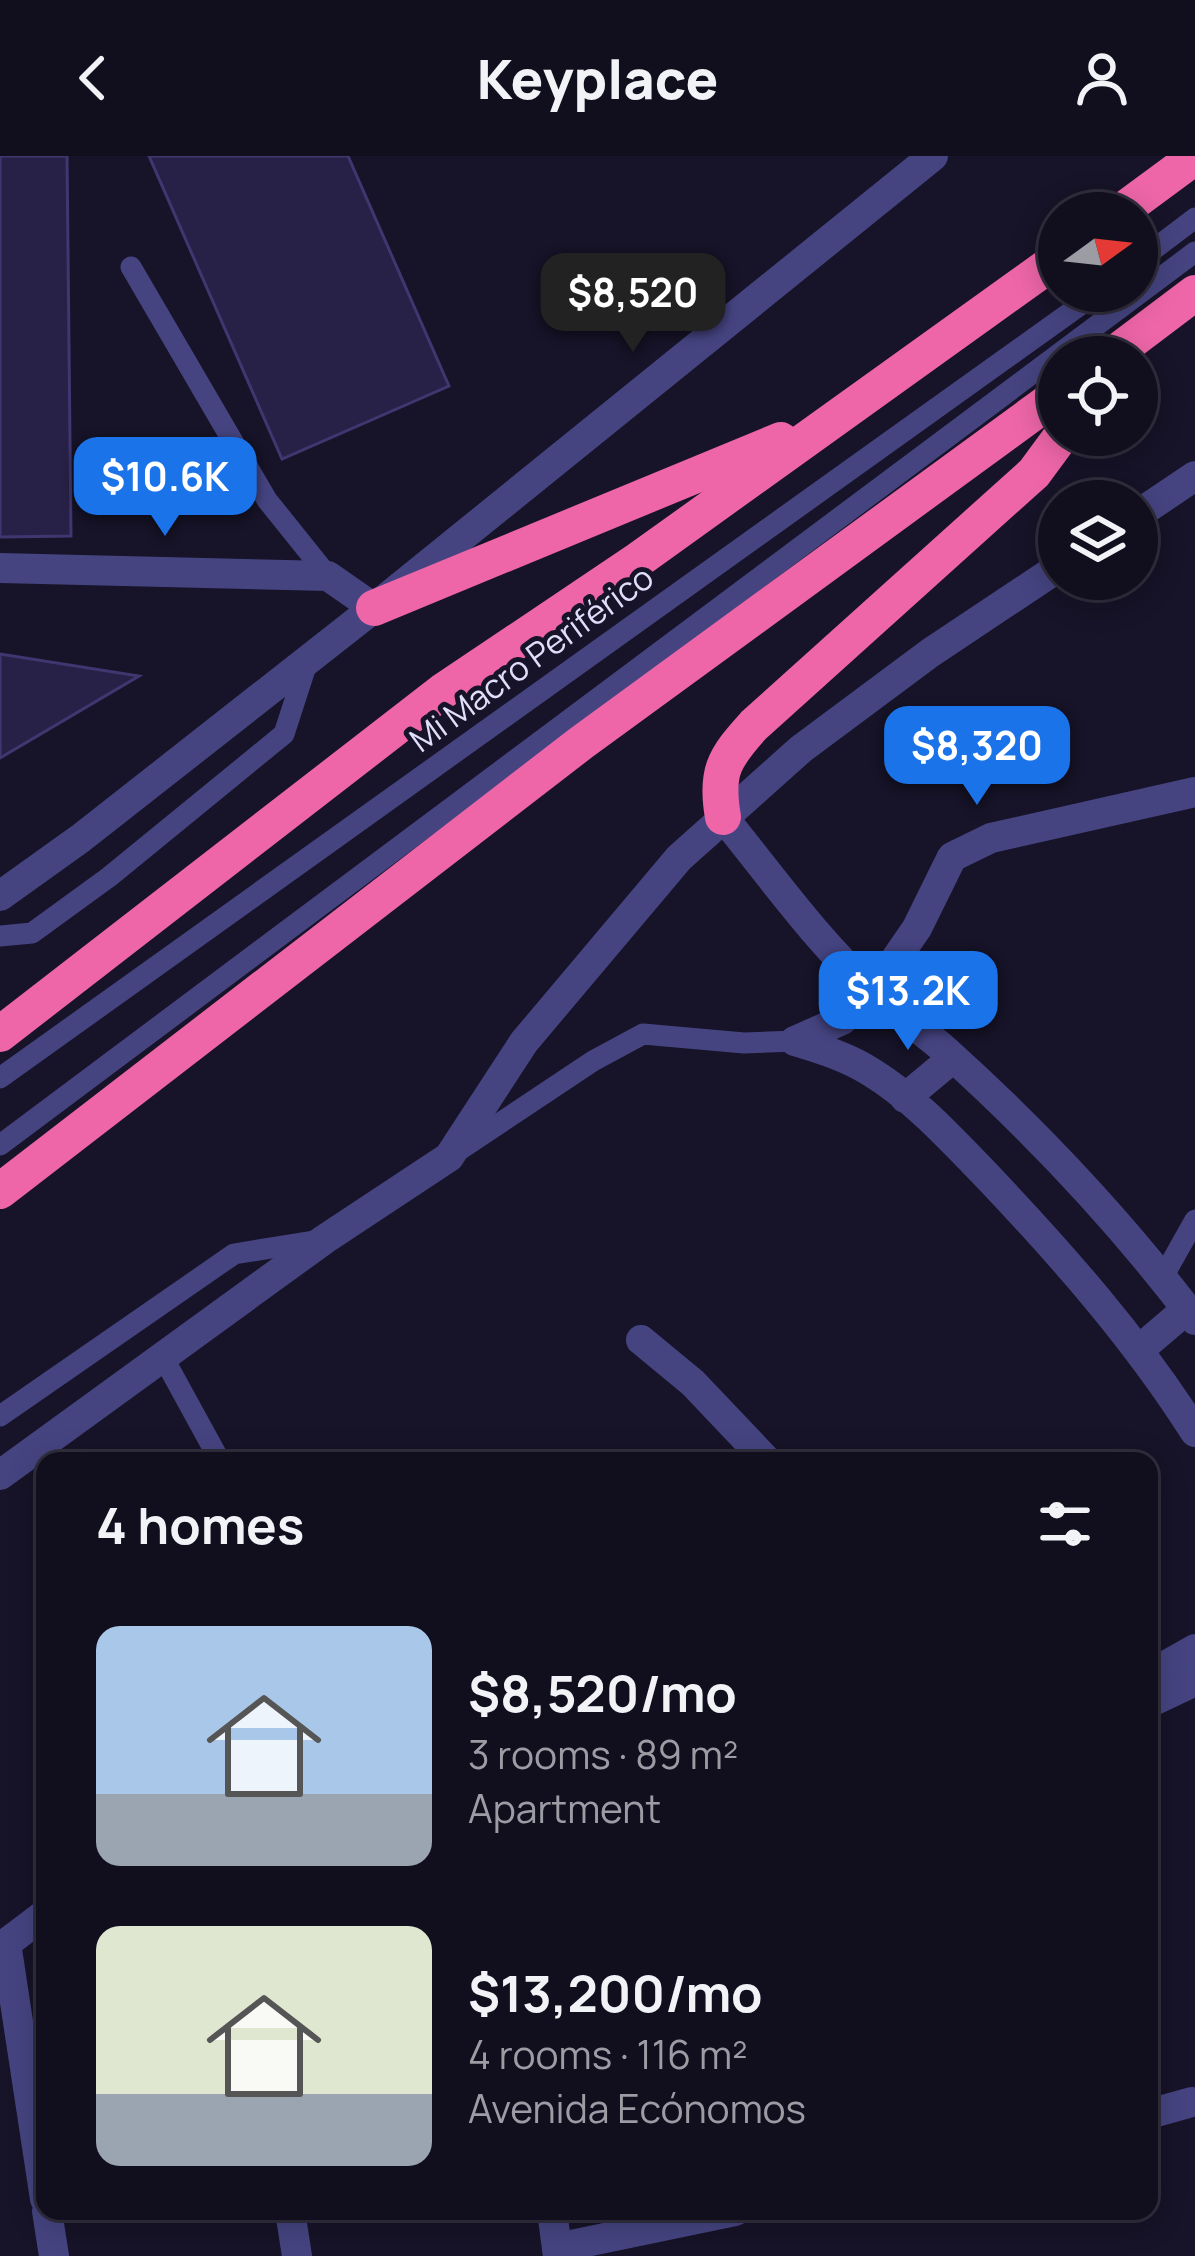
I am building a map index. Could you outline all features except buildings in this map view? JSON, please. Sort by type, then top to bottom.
[{"type":"highway","points":[[1148,192],[1195,157]]},
{"type":"highway","points":[[0,1034],[443,691],[638,560],[1038,273]]},
{"type":"highway","points":[[1141,336],[1195,293]]},
{"type":"highway","points":[[0,1191],[581,743],[1038,409]]},
{"type":"highway","points":[[374,608],[840,416]]},
{"type":"highway","points":[[723,818],[718,790],[723,763],[736,745],[1034,472],[1046,456]]},
{"type":"highway","points":[[0,1201],[49,1154]]},
{"type":"street","points":[[0,896],[374,608],[899,170],[933,156]]},
{"type":"street","points":[[1158,501],[1195,476]]},
{"type":"street","points":[[0,568],[328,575],[374,608]]},
{"type":"street","points":[[0,1475],[326,1239],[448,1157],[524,1042],[679,858],[801,749],[930,653],[1038,581]]},
{"type":"street","points":[[795,1041],[842,1020],[873,992],[917,928],[952,857],[991,838],[1195,792]]},
{"type":"street","points":[[723,818],[792,906],[873,992],[953,1058],[1077,1180],[1163,1277],[1191,1315],[1139,1350]]},
{"type":"street","points":[[795,1041],[868,1070],[954,1142],[1069,1264],[1139,1350],[1195,1432]]},
{"type":"street","points":[[905,1098],[953,1058]]},
{"type":"street","points":[[641,1340],[693,1383],[758,1452]]},
{"type":"street","points":[[1158,1670],[1195,1649]]},
{"type":"street","points":[[1158,1699],[1195,1681]]},
{"type":"street","points":[[36,1922],[3,1946],[36,2145]]},
{"type":"street","points":[[1158,2111],[1192,2102]]},
{"type":"street","points":[[48,2220],[54,2256]]},
{"type":"street","points":[[291,2220],[297,2256]]},
{"type":"street","points":[[553,2220],[558,2252],[696,2220]]},
{"type":"lane","points":[[1158,246],[1195,218]]},
{"type":"lane","points":[[0,1145],[1195,252]]},
{"type":"lane","points":[[130,267],[266,500],[328,575]]},
{"type":"lane","name":"Mi Macro Periférico","points":[[0,1078],[1071,312]]},
{"type":"lane","points":[[0,936],[32,933],[109,877],[284,734],[308,660]]},
{"type":"lane","points":[[448,1157],[593,1061],[643,1034],[795,1041]]},
{"type":"lane","points":[[1163,1277],[1195,1220]]},
{"type":"lane","points":[[0,1416],[234,1254],[326,1239]]},
{"type":"lane","points":[[163,1357],[215,1452]]}]
